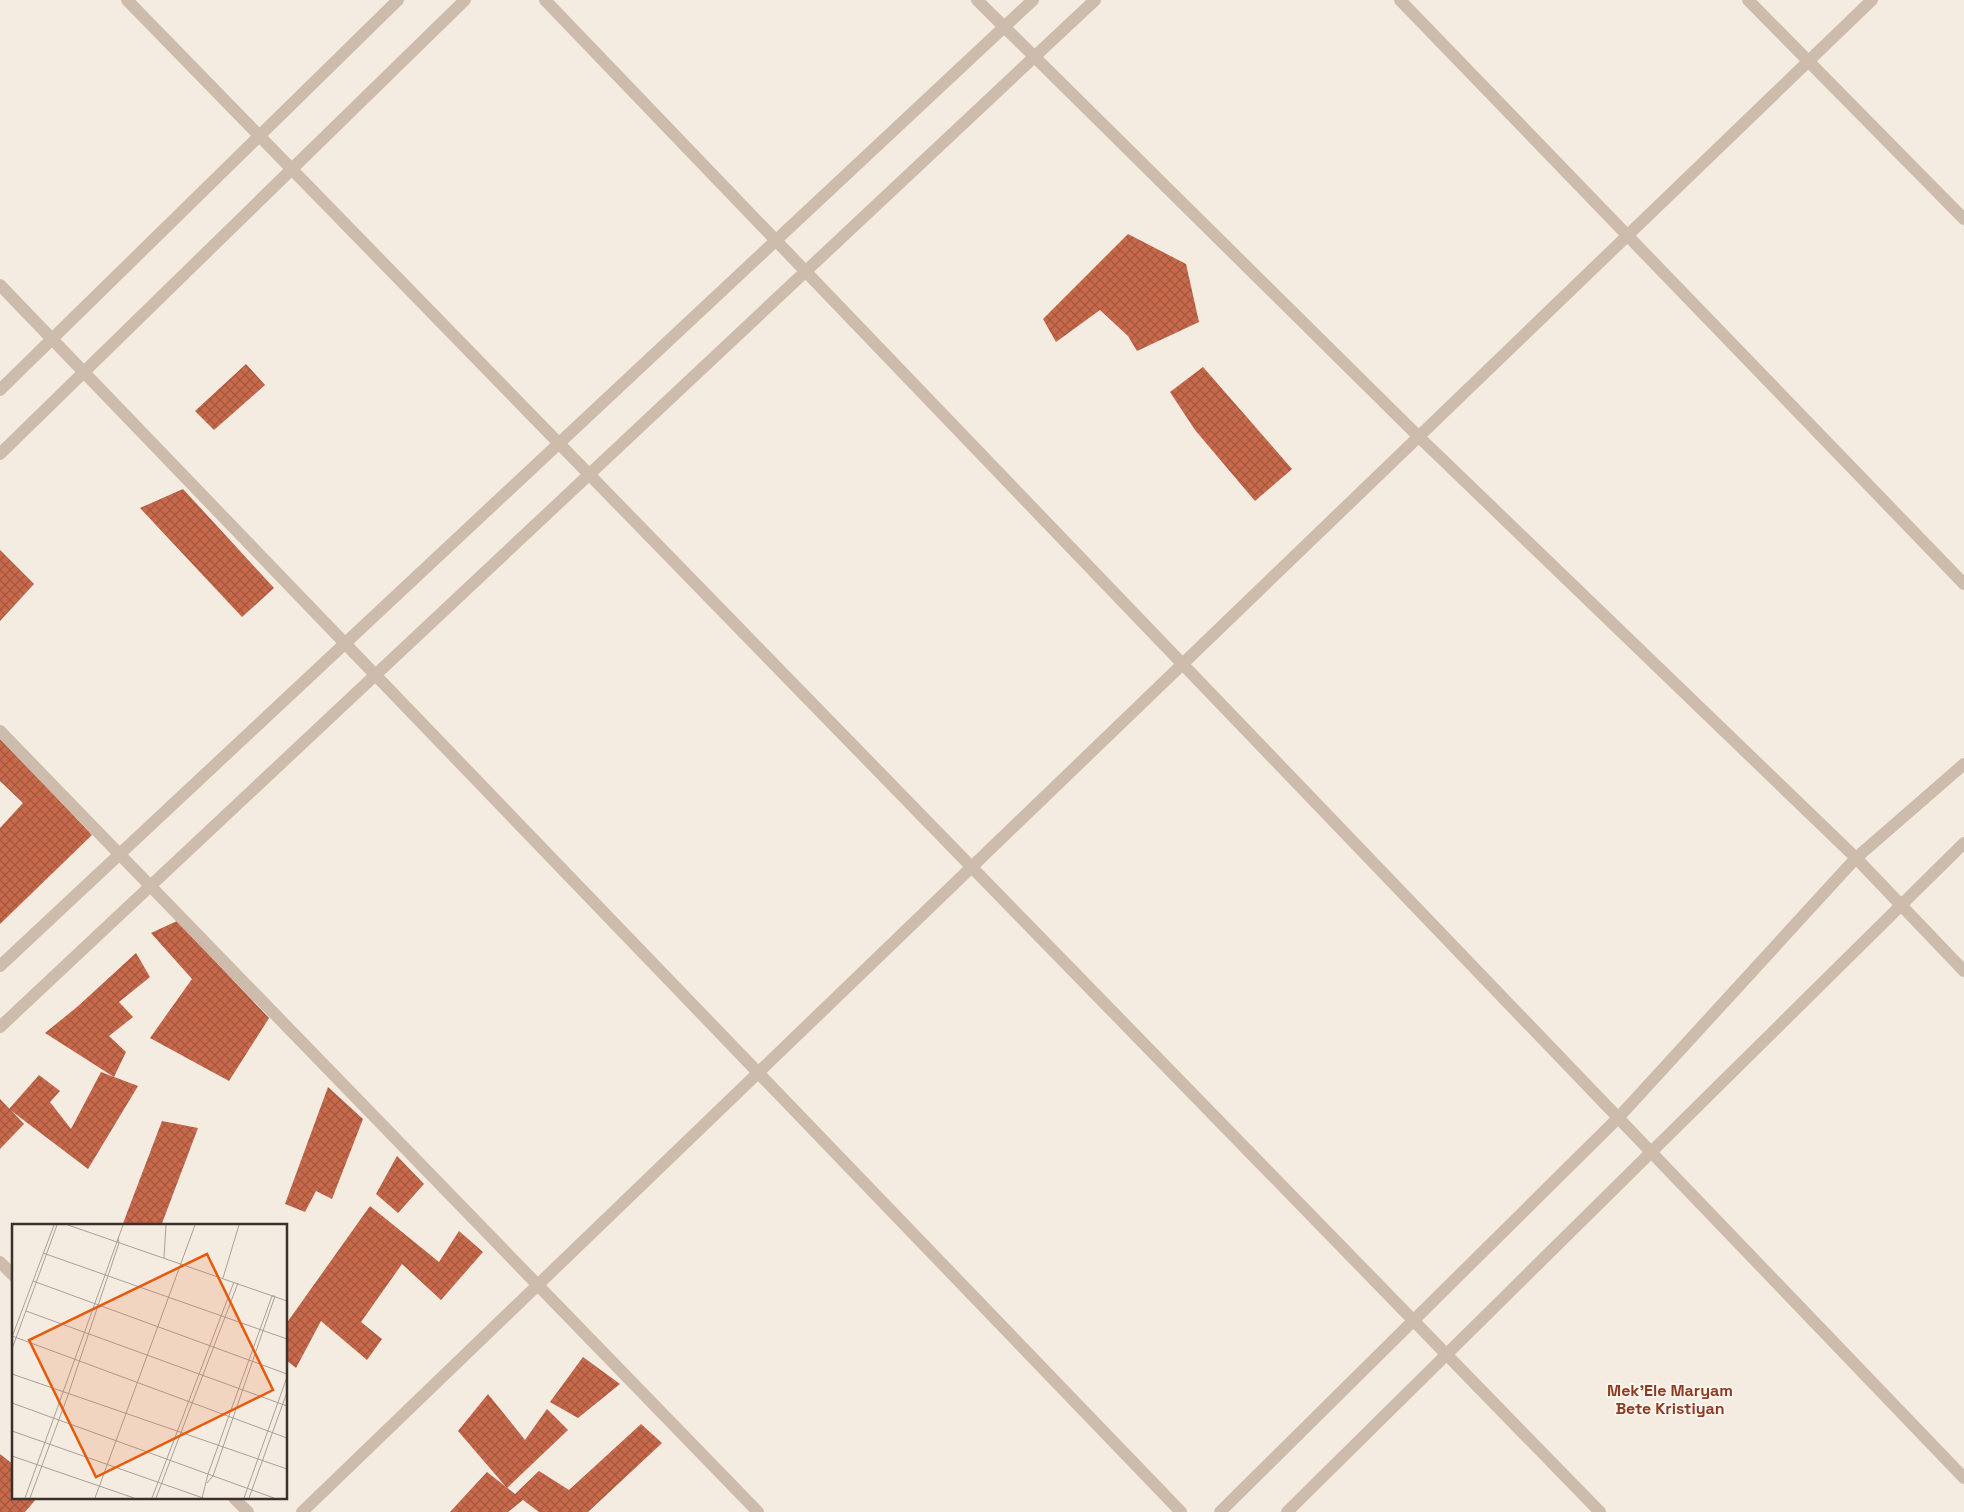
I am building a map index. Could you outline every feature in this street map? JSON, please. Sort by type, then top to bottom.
[{"type":"street","points":[[127,0],[1600,1512]]},
{"type":"street","points":[[0,390],[398,0]]},
{"type":"street","points":[[0,454],[465,0]]},
{"type":"street","points":[[546,0],[1964,1478]]},
{"type":"street","points":[[978,0],[1418,436],[1856,858],[1964,971]]},
{"type":"street","points":[[0,966],[1034,0]]},
{"type":"street","points":[[0,1027],[1095,0]]},
{"type":"street","points":[[1400,0],[1964,584]]},
{"type":"street","points":[[1748,0],[1964,219]]},
{"type":"street","points":[[302,1512],[1872,0]]},
{"type":"street","points":[[0,285],[1181,1512]]},
{"type":"street","points":[[0,731],[758,1512]]},
{"type":"street","points":[[1220,1512],[1618,1118],[1856,858],[1964,764]]},
{"type":"street","points":[[1287,1512],[1964,843]]},
{"type":"street","points":[[0,1262],[12,1274]]},
{"type":"street","points":[[236,1500],[248,1512]]},
{"type":"building","points":[[1128,234],[1186,264],[1199,322],[1137,351],[1128,336],[1100,310],[1056,342],[1043,319]]},
{"type":"building","points":[[246,364],[265,385],[214,430],[195,411]]},
{"type":"building","points":[[1203,367],[1292,469],[1255,501],[1195,430],[1170,392]]},
{"type":"building","points":[[183,489],[274,588],[242,617],[140,508]]},
{"type":"building","points":[[0,550],[34,584],[0,621]]},
{"type":"building","points":[[0,737],[92,835],[0,924],[0,828],[23,803],[0,781]]},
{"type":"building","points":[[177,921],[269,1018],[229,1081],[150,1038],[192,979],[151,933]]},
{"type":"building","points":[[136,953],[150,977],[119,1002],[133,1017],[109,1036],[126,1052],[114,1077],[45,1033],[77,1007]]},
{"type":"building","points":[[101,1072],[138,1086],[88,1169],[9,1109],[39,1075],[60,1091],[50,1102],[71,1129]]},
{"type":"building","points":[[328,1087],[363,1119],[332,1199],[316,1191],[305,1212],[285,1204]]},
{"type":"building","points":[[0,1099],[24,1124],[0,1149]]},
{"type":"building","points":[[162,1121],[198,1128],[162,1224],[123,1224]]},
{"type":"building","points":[[397,1156],[424,1184],[398,1213],[376,1194]]},
{"type":"building","points":[[370,1206],[439,1262],[459,1231],[483,1252],[441,1300],[402,1264],[361,1322],[382,1339],[367,1360],[321,1321],[296,1368],[288,1362],[288,1321]]},
{"type":"building","points":[[583,1357],[620,1384],[578,1418],[550,1402]]},
{"type":"building","points":[[488,1394],[525,1440],[547,1409],[568,1430],[507,1488],[458,1431]]},
{"type":"building","points":[[641,1424],[662,1443],[588,1512],[539,1512],[523,1500],[508,1512],[450,1512],[487,1472],[515,1494],[539,1471],[569,1490]]},
{"type":"building","points":[[0,1454],[12,1463],[12,1500],[35,1500],[25,1512],[0,1512]]},
{"type":"district","name":"Mek'Ele Maryam Bete Kristiyan","points":[[1670,1399]]}]
